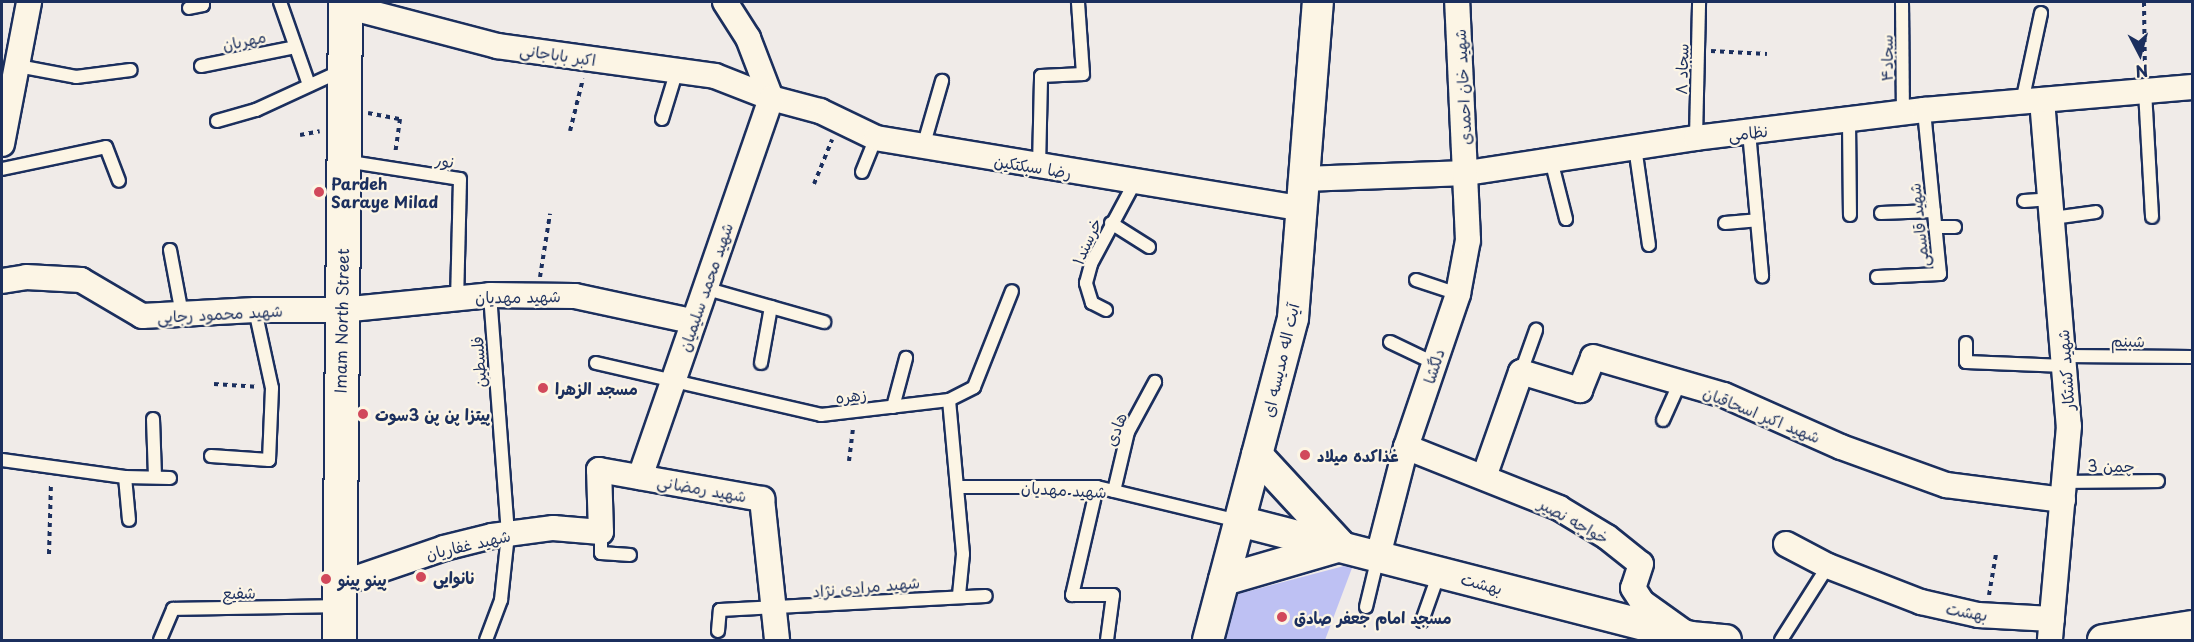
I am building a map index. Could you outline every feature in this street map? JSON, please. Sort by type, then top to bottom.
[{"type":"main road","name":"Imam North Street","points":[[339,640],[345,4]]},
{"type":"street","points":[[2,144],[12,76],[29,2]]},
{"type":"street","points":[[726,2],[748,39],[771,98]]},
{"type":"street","name":"آیت اله مدیسه ای","points":[[1208,640],[1293,318],[1318,2]]},
{"type":"street","name":"شهید خان احمدی","points":[[1457,2],[1467,173]]},
{"type":"street","name":"اکبر باباجانی","points":[[345,4],[497,46],[715,76],[771,98]]},
{"type":"street","name":"نظامی","points":[[1302,193],[1467,173],[1696,138],[1849,122],[1913,112],[2193,87]]},
{"type":"street","name":"رضا سبکتکین","points":[[771,98],[840,120],[876,138],[923,147],[1136,182],[1302,193]]},
{"type":"street","name":"شهید محمد سلیمیان","points":[[640,477],[692,321],[771,98]]},
{"type":"street","name":"شهید کشتکار","points":[[2032,101],[2052,209],[2069,426],[2051,630]]},
{"type":"street","name":"دلگشا","points":[[1378,556],[1406,447],[1458,294],[1468,240],[1467,173]]},
{"type":"street","name":"شهید محمود رجایی","points":[[2,281],[26,277],[81,280],[142,316],[255,310],[341,310]]},
{"type":"street","name":"شهید مهدیان","points":[[341,310],[490,295],[574,296],[692,321]]},
{"type":"street","name":"شهید اکبر اسحاقیان","points":[[1521,372],[1580,390],[1593,357],[1724,395],[1841,447],[1946,485],[2063,491]]},
{"type":"street","points":[[1484,477],[1521,372]]},
{"type":"street","name":"خواجه نصیر","points":[[1406,447],[1559,508],[1607,537],[1641,564],[1633,588],[1642,602],[1692,639]]},
{"type":"street","points":[[1224,579],[1341,546],[1257,454]]},
{"type":"street","name":"شهید رمضانی","points":[[601,532],[599,470],[762,499],[776,610],[777,640]]},
{"type":"street","name":"بهشت","points":[[1239,521],[1692,639],[1726,640]]},
{"type":"street","name":"شهید غفاریان","points":[[339,595],[444,548],[508,534],[553,528],[601,532]]},
{"type":"street","name":"بهشت","points":[[1786,544],[1828,566],[1921,602],[2051,630]]},
{"type":"street","points":[[2103,640],[2193,626]]},
{"type":"lane","points":[[189,8],[203,5],[203,2]]},
{"type":"lane","points":[[280,2],[309,85]]},
{"type":"lane","points":[[1039,167],[1041,76],[1083,74],[1078,2]]},
{"type":"lane","name":"سجاد ۸","points":[[1696,138],[1699,2]]},
{"type":"lane","name":"سجاد۴","points":[[1902,2],[1913,112]]},
{"type":"lane","points":[[2032,101],[2041,13]]},
{"type":"lane","name":"مهربان","points":[[201,66],[295,46]]},
{"type":"lane","points":[[12,76],[76,77],[131,70]]},
{"type":"lane","points":[[217,121],[256,110],[344,70]]},
{"type":"lane","points":[[662,118],[677,70]]},
{"type":"lane","points":[[923,147],[942,81]]},
{"type":"lane","points":[[2145,91],[2151,217]]},
{"type":"lane","name":"شهید قاسمی","points":[[1877,277],[1940,274],[1934,211],[1913,112]]},
{"type":"lane","points":[[1849,122],[1850,215]]},
{"type":"lane","points":[[1749,132],[1762,276]]},
{"type":"lane","points":[[862,172],[876,138]]},
{"type":"lane","points":[[2,169],[106,147],[119,181]]},
{"type":"lane","points":[[1635,147],[1649,245]]},
{"type":"lane","points":[[1551,159],[1566,219]]},
{"type":"lane","name":"نور","points":[[343,161],[460,179],[457,298]]},
{"type":"lane","name":"خرسند۱","points":[[1106,310],[1092,303],[1086,283],[1091,264],[1111,223],[1136,182]]},
{"type":"lane","points":[[2024,201],[2052,209],[2096,212]]},
{"type":"lane","points":[[1881,213],[1934,211]]},
{"type":"lane","points":[[1725,223],[1757,220]]},
{"type":"lane","points":[[1111,223],[1149,247]]},
{"type":"lane","points":[[1935,227],[1955,227]]},
{"type":"lane","points":[[171,250],[182,314]]},
{"type":"lane","points":[[1416,280],[1458,294]]},
{"type":"lane","points":[[704,288],[824,322]]},
{"type":"lane","points":[[960,595],[963,554],[949,400],[974,387],[1012,291]]},
{"type":"lane","name":"فلسطین","points":[[486,640],[501,600],[508,534],[490,295]]},
{"type":"lane","points":[[761,363],[771,308]]},
{"type":"lane","points":[[212,456],[269,460],[272,388],[255,310]]},
{"type":"lane","points":[[1521,372],[1536,330]]},
{"type":"lane","points":[[1390,342],[1434,363]]},
{"type":"lane","name":"شبنم","points":[[1966,343],[1966,362],[2193,357]]},
{"type":"lane","points":[[894,406],[906,358]]},
{"type":"lane","name":"زهره","points":[[596,363],[672,383],[821,415],[949,400]]},
{"type":"lane","name":"هادی","points":[[1114,491],[1128,432],[1155,382]]},
{"type":"lane","points":[[1663,420],[1680,382]]},
{"type":"lane","points":[[153,419],[155,477]]},
{"type":"lane","points":[[2,460],[125,477],[170,478]]},
{"type":"lane","points":[[125,477],[129,520]]},
{"type":"lane","name":"چمن 3","points":[[2063,491],[2158,481]]},
{"type":"lane","name":"شهید مهدیان","points":[[958,487],[1098,487],[1239,521]]},
{"type":"lane","points":[[1098,487],[1072,595],[1113,595],[1107,640]]},
{"type":"lane","points":[[601,532],[601,553],[630,555]]},
{"type":"lane","points":[[1366,608],[1378,556]]},
{"type":"lane","points":[[1781,640],[1828,566]]},
{"type":"lane","points":[[1422,621],[1439,572]]},
{"type":"lane","name":"شفیع","points":[[160,640],[173,609],[339,595]]},
{"type":"lane","name":"شهید مرادی نژاد","points":[[718,631],[720,610],[776,610],[960,595],[986,596]]},
{"type":"path","points":[[2144,2],[2145,91]]},
{"type":"path","points":[[1698,51],[1767,54]]},
{"type":"path","points":[[570,131],[589,58]]},
{"type":"path","points":[[344,109],[400,119],[393,169]]},
{"type":"path","points":[[814,184],[840,120]]},
{"type":"path","points":[[537,296],[550,214]]},
{"type":"path","points":[[214,384],[272,388]]},
{"type":"path","points":[[849,461],[855,411]]},
{"type":"path","points":[[49,554],[51,467]]},
{"type":"path","points":[[1986,615],[1996,554]]},
{"type":"building","name":"مسجد امام جعفر صادق","points":[[1344,566],[1352,568],[1325,640],[1226,640],[1238,594]]},
{"type":"place","name":"Pardeh Saraye Milad","points":[[319,192]]},
{"type":"place","name":"مسجد الزهرا","points":[[543,388]]},
{"type":"place","name":"پیتزا پن پن 3سوت","points":[[363,414]]},
{"type":"place","name":"غذاکده میلاد","points":[[1305,455]]},
{"type":"place","name":"نانوایی","points":[[421,577]]},
{"type":"place","name":"پینو پینو","points":[[326,579]]},
{"type":"place","name":"مسجد امام جعفر صادق","points":[[1282,617]]}]
